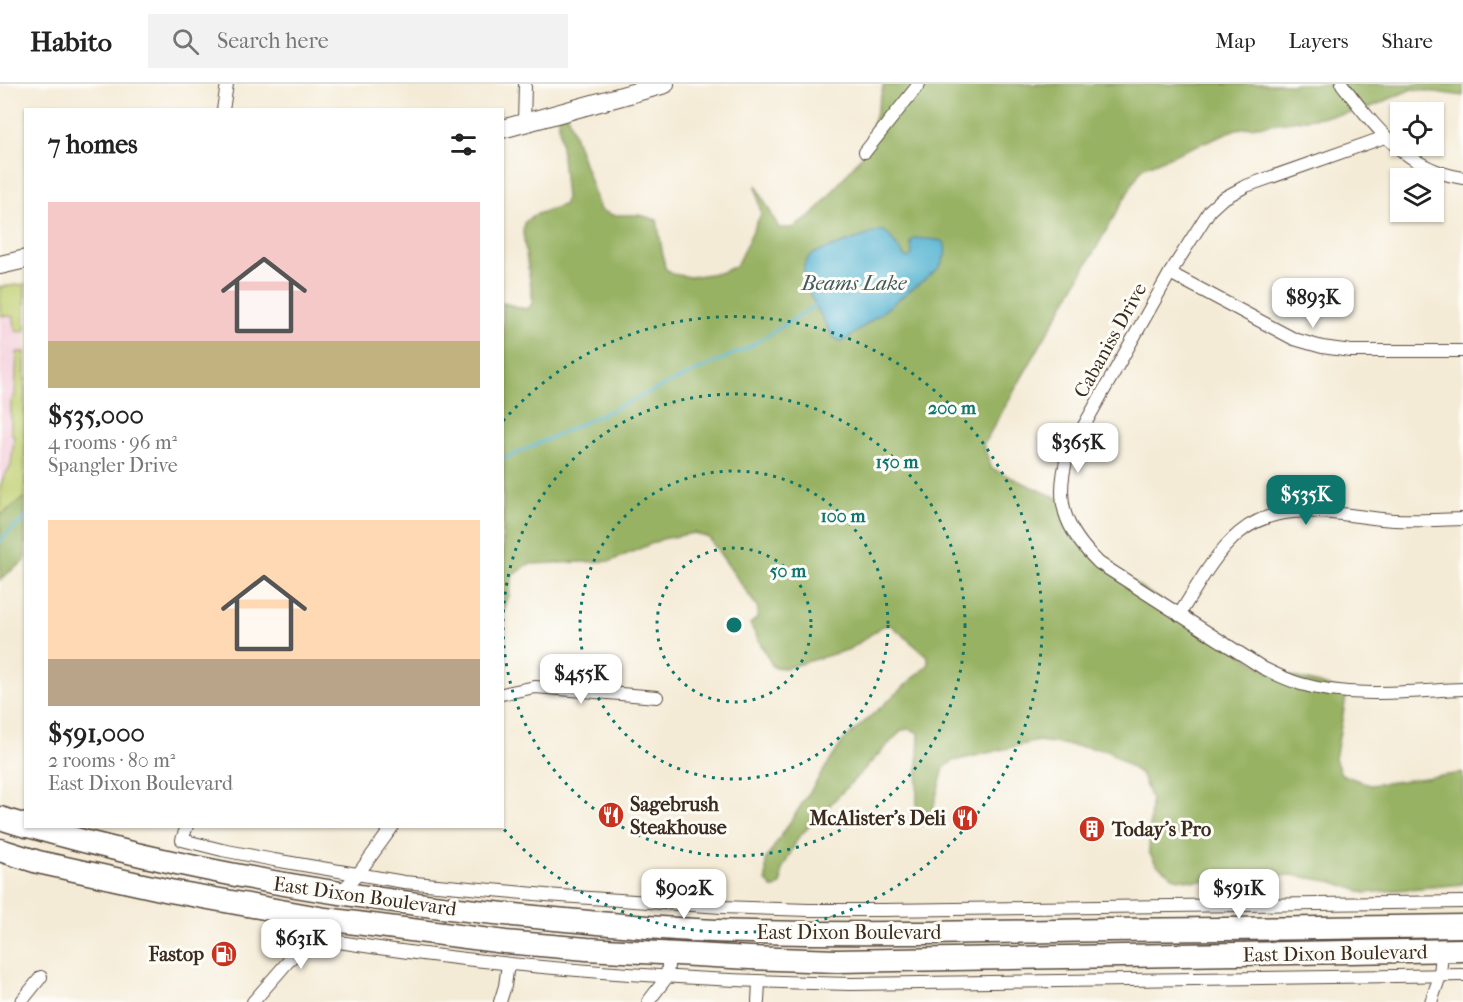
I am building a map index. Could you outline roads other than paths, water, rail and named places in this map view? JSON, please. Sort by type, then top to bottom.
[{"type":"highway","points":[[0,817],[24,820]]},
{"type":"highway","name":"East Dixon Boulevard","points":[[0,817],[24,825]]},
{"type":"highway","name":"East Dixon Boulevard","points":[[34,828],[75,840],[262,880],[462,910],[598,923],[749,932],[867,933],[1463,926]]},
{"type":"highway","points":[[89,828],[107,839],[155,854],[159,859]]},
{"type":"highway","name":"East Dixon Boulevard","points":[[0,850],[39,862],[170,891],[325,919],[505,942],[586,949],[837,961],[1453,950]]},
{"type":"highway","points":[[170,891],[204,888],[323,900],[340,893]]},
{"type":"highway","points":[[325,919],[337,909],[344,908],[438,916],[454,914],[462,910]]},
{"type":"highway","points":[[1028,958],[1029,949],[1034,945],[1138,943],[1168,930]]},
{"type":"highway","points":[[837,961],[876,948],[1006,944],[1013,940],[1014,932]]},
{"type":"street","points":[[223,108],[227,84]]},
{"type":"street","points":[[524,123],[525,84]]},
{"type":"street","points":[[504,128],[665,84]]},
{"type":"street","points":[[865,152],[919,84]]},
{"type":"street","points":[[1342,84],[1384,137],[1420,164],[1448,176],[1463,178]]},
{"type":"street","name":"Cabaniss Drive","points":[[1384,137],[1245,186],[1222,199],[1210,210],[1170,273],[1068,454],[1062,484],[1062,500],[1072,532],[1085,550],[1099,563],[1279,676],[1319,688],[1360,693],[1463,689]]},
{"type":"street","points":[[0,265],[24,259]]},
{"type":"street","points":[[1170,273],[1294,339],[1352,351],[1463,351]]},
{"type":"street","points":[[1179,615],[1222,549],[1240,532],[1267,518],[1282,513],[1305,511],[1395,520],[1463,519]]},
{"type":"street","points":[[504,694],[535,687],[657,697]]},
{"type":"street","name":"East Dixon Boulevard","points":[[186,828],[182,840],[222,850],[404,882],[722,907],[809,910],[1015,909],[1463,902]]},
{"type":"street","points":[[340,893],[358,874],[392,828]]},
{"type":"street","points":[[1014,932],[1015,909]]},
{"type":"street","points":[[253,1002],[325,919]]},
{"type":"street","name":"East Dixon Boulevard","points":[[309,939],[508,964],[759,982],[850,984],[1463,975]]},
{"type":"street","points":[[1431,1002],[1440,976],[1453,950]]},
{"type":"street","points":[[648,1002],[667,977],[669,954]]},
{"type":"street","points":[[1028,958],[1028,981]]},
{"type":"street","points":[[500,1002],[508,964]]},
{"type":"street","points":[[21,1002],[41,977]]},
{"type":"street","points":[[758,1002],[759,982]]},
{"type":"water","name":"Beams Lake","points":[[879,231],[888,234],[908,258],[912,255],[911,242],[914,238],[944,242],[946,249],[944,258],[939,268],[846,340],[840,341],[833,337],[814,302],[806,282],[804,264],[812,254]]},
{"type":"waterway","points":[[504,459],[749,347],[816,305]]},
{"type":"waterway","points":[[0,541],[24,520]]},
{"type":"place","name":"Sagebrush Steakhouse","points":[[611,815]]},
{"type":"place","name":"McAlister's Deli","points":[[965,818]]},
{"type":"place","name":"Today's Pro","points":[[1092,829]]},
{"type":"place","name":"Fastop","points":[[224,954]]}]
